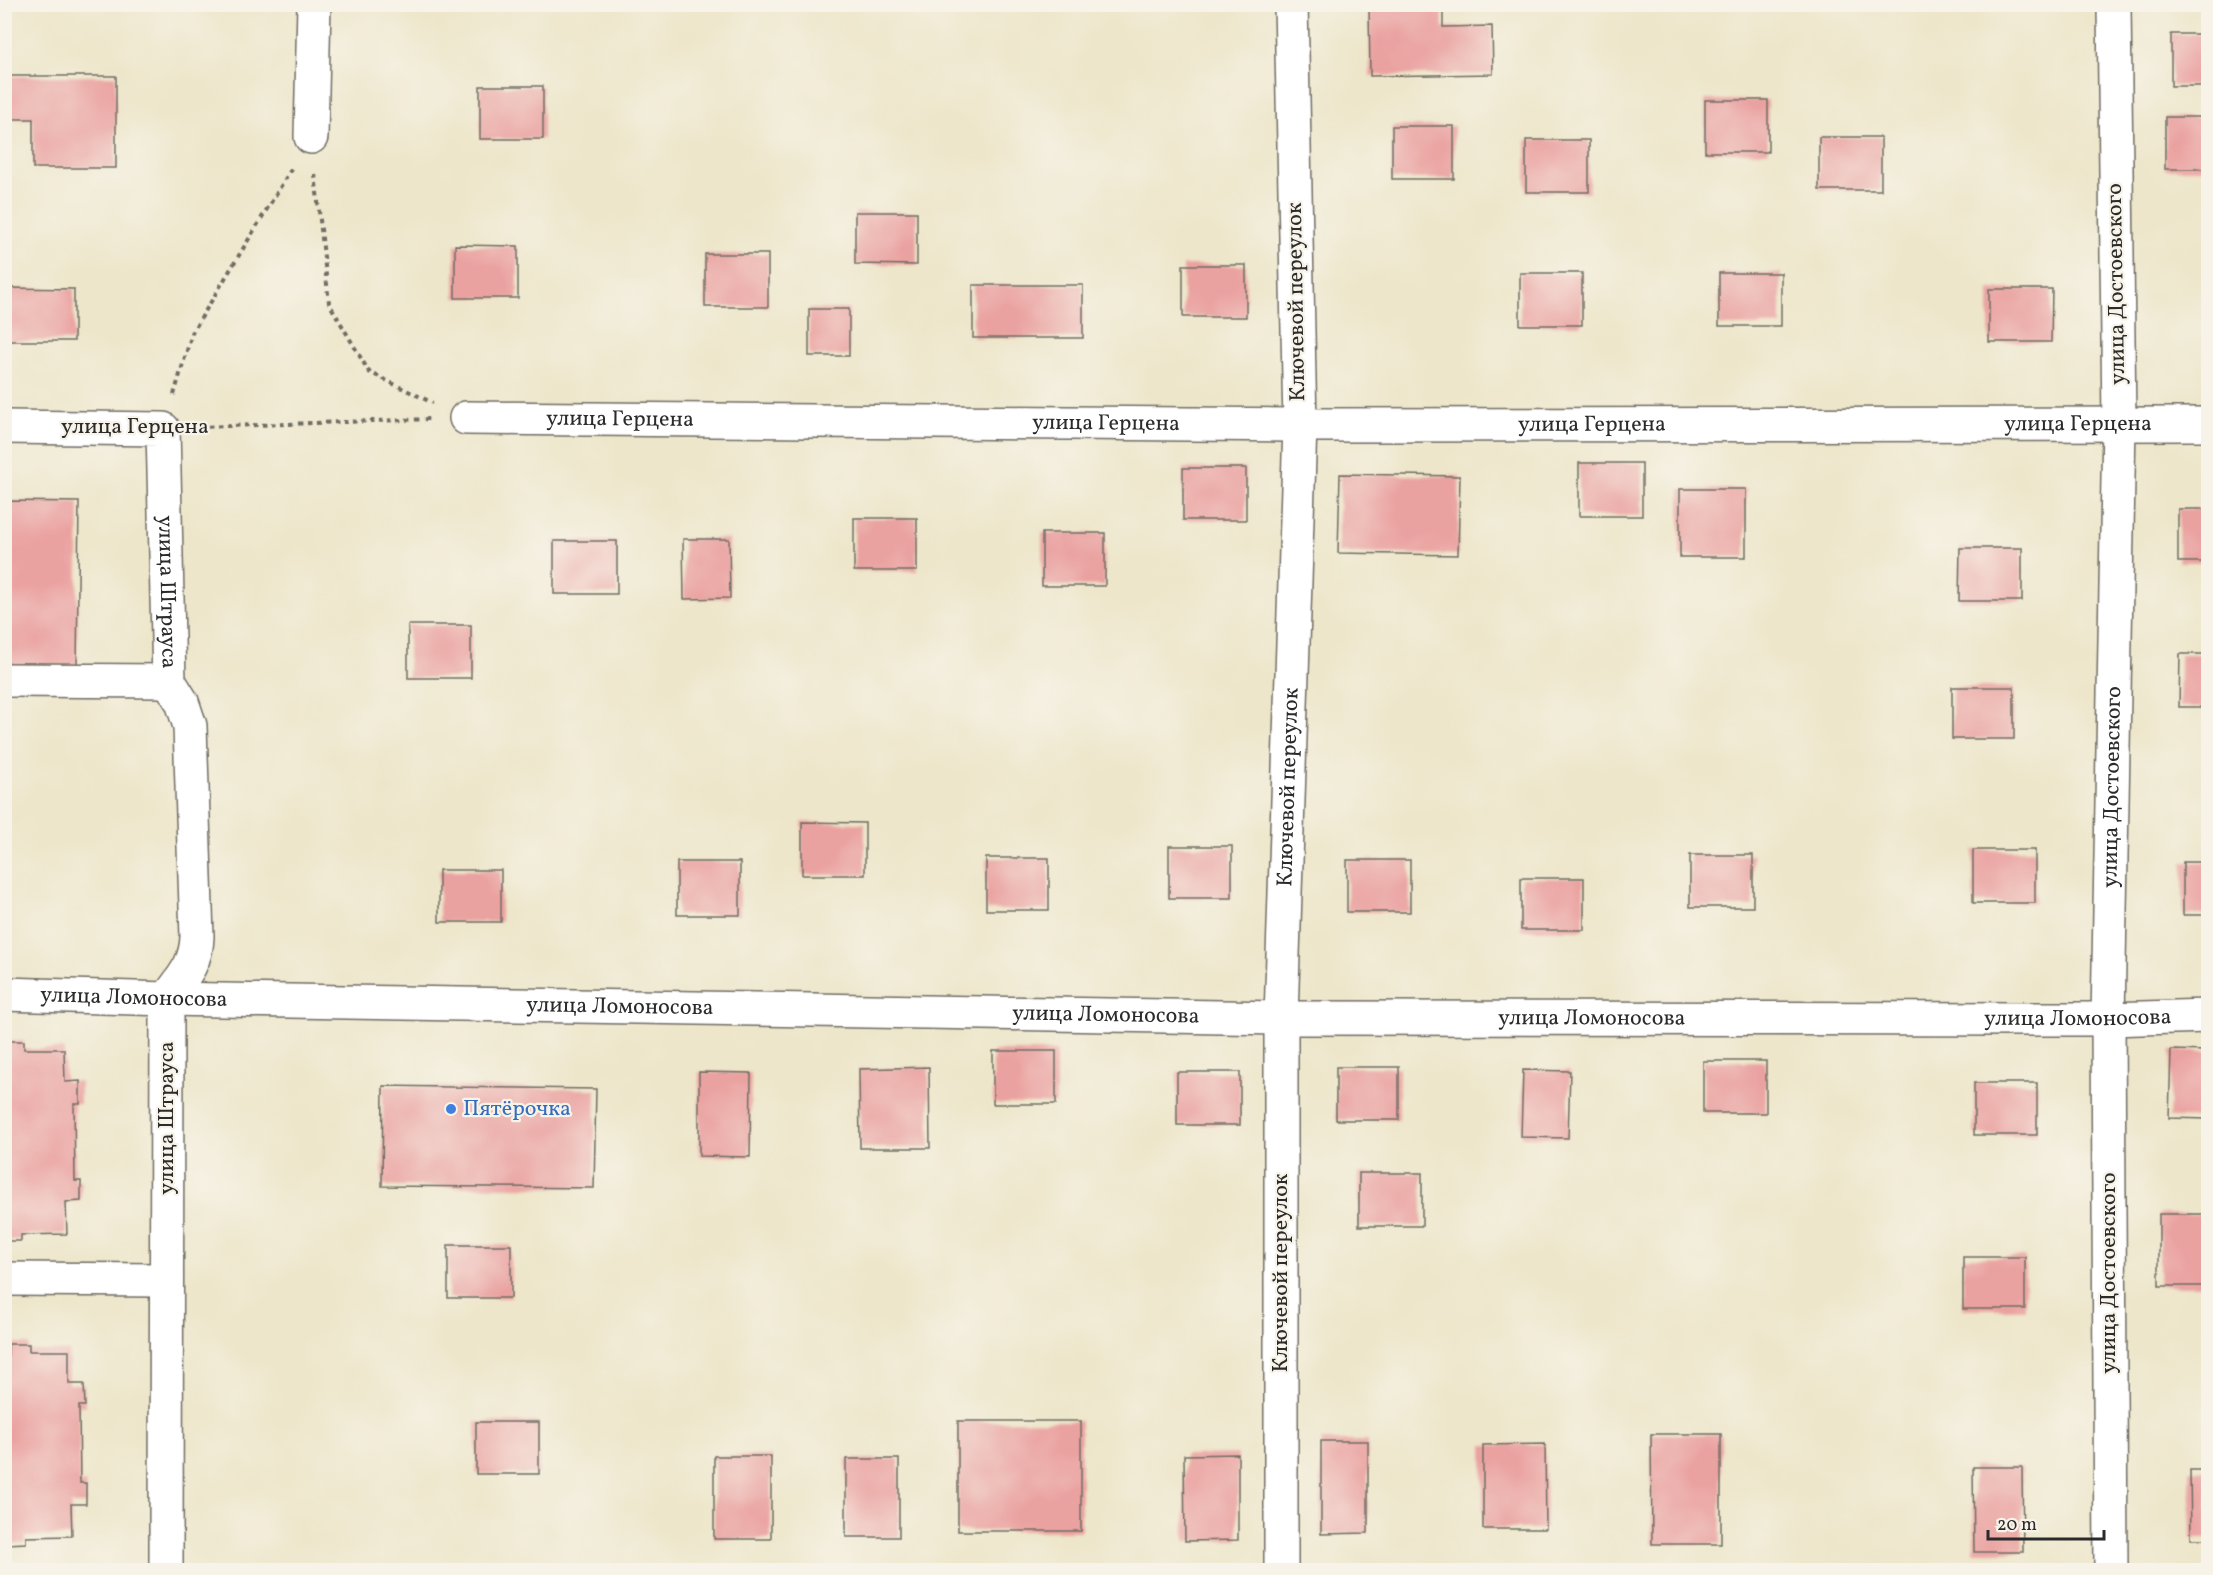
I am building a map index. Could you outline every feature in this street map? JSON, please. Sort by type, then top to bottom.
[{"type":"street","points":[[311,137],[314,4]]},
{"type":"street","name":"Ключевой переулок","points":[[1281,1570],[1281,1018],[1300,425],[1290,4]]},
{"type":"street","name":"улица Достоевского","points":[[2111,1570],[2108,1019],[2119,423],[2114,4]]},
{"type":"street","name":"улица Герцена","points":[[466,418],[1300,425],[2208,424]]},
{"type":"street","name":"улица Герцена","points":[[4,427],[163,429]]},
{"type":"street","name":"улица Штрауса","points":[[163,429],[169,681],[182,702],[190,726],[197,937],[196,953],[190,968],[167,999],[166,1570]]},
{"type":"street","points":[[4,680],[169,681]]},
{"type":"street","name":"улица Ломоносова","points":[[4,994],[167,999],[1281,1018],[2108,1019],[2208,1016]]},
{"type":"street","points":[[4,1279],[166,1280]]},
{"type":"path","points":[[311,137],[329,303],[369,372],[466,418]]},
{"type":"path","points":[[163,429],[192,333],[311,137]]},
{"type":"path","name":"улица Герцена","points":[[163,429],[466,418]]},
{"type":"building","points":[[1369,4],[1443,4],[1443,27],[1492,26],[1493,74],[1370,76]]},
{"type":"building","points":[[2171,34],[2208,34],[2208,86],[2171,86]]},
{"type":"building","points":[[5,76],[116,76],[116,168],[33,168],[33,119],[5,119]]},
{"type":"building","points":[[480,86],[543,86],[543,139],[480,139]]},
{"type":"building","points":[[1705,100],[1768,100],[1768,152],[1705,152]]},
{"type":"building","points":[[2165,117],[2208,117],[2208,169],[2165,169]]},
{"type":"building","points":[[1392,126],[1454,126],[1454,179],[1392,179]]},
{"type":"building","points":[[1819,137],[1881,137],[1881,190],[1819,190]]},
{"type":"building","points":[[1526,140],[1589,140],[1589,192],[1526,192]]},
{"type":"building","points":[[855,212],[917,212],[917,265],[855,264]]},
{"type":"building","points":[[455,245],[518,246],[518,298],[455,298]]},
{"type":"building","points":[[705,254],[768,254],[768,307],[705,307]]},
{"type":"building","points":[[1183,265],[1246,265],[1246,317],[1183,317]]},
{"type":"building","points":[[1520,273],[1582,273],[1582,325],[1520,325]]},
{"type":"building","points":[[1719,273],[1781,273],[1781,326],[1719,326]]},
{"type":"building","points":[[973,285],[1083,285],[1083,338],[973,338]]},
{"type":"building","points":[[4,288],[74,289],[74,341],[4,341]]},
{"type":"building","points":[[1989,289],[2052,289],[2051,342],[1989,342]]},
{"type":"building","points":[[809,309],[849,309],[849,356],[809,356]]},
{"type":"building","points":[[1579,463],[1642,463],[1642,516],[1579,516]]},
{"type":"building","points":[[1183,468],[1246,468],[1246,520],[1183,520]]},
{"type":"building","points":[[1340,474],[1460,476],[1458,555],[1338,553]]},
{"type":"building","points":[[1680,489],[1746,489],[1746,557],[1680,557]]},
{"type":"building","points":[[4,501],[79,502],[77,667],[4,666]]},
{"type":"building","points":[[2178,509],[2208,509],[2208,562],[2178,562]]},
{"type":"building","points":[[854,518],[917,518],[917,571],[854,571]]},
{"type":"building","points":[[1042,533],[1105,533],[1105,586],[1042,586]]},
{"type":"building","points":[[683,539],[729,539],[730,598],[684,599]]},
{"type":"building","points":[[554,541],[617,541],[617,594],[554,594]]},
{"type":"building","points":[[1960,548],[2022,548],[2022,601],[1959,601]]},
{"type":"building","points":[[408,625],[471,625],[471,678],[408,678]]},
{"type":"building","points":[[2180,654],[2208,654],[2208,707],[2179,707]]},
{"type":"building","points":[[1952,687],[2014,687],[2014,739],[1952,739]]},
{"type":"building","points":[[802,822],[865,823],[865,875],[802,875]]},
{"type":"building","points":[[1169,846],[1232,846],[1232,898],[1169,898]]},
{"type":"building","points":[[1973,850],[2035,850],[2035,903],[1973,903]]},
{"type":"building","points":[[1690,855],[1753,855],[1753,907],[1690,907]]},
{"type":"building","points":[[986,858],[1049,858],[1049,910],[986,910]]},
{"type":"building","points":[[1347,860],[1410,860],[1410,912],[1347,912]]},
{"type":"building","points":[[677,862],[740,862],[740,915],[677,915]]},
{"type":"building","points":[[2183,862],[2208,862],[2208,915],[2183,915]]},
{"type":"building","points":[[439,870],[501,870],[501,922],[439,922]]},
{"type":"building","points":[[1521,878],[1584,878],[1584,930],[1521,930]]},
{"type":"building","points":[[4,1041],[24,1041],[24,1049],[64,1049],[65,1082],[80,1081],[80,1104],[74,1104],[75,1181],[81,1181],[81,1201],[66,1202],[67,1234],[21,1235],[21,1241],[4,1241]]},
{"type":"building","points":[[2171,1050],[2208,1051],[2208,1119],[2169,1118]]},
{"type":"building","points":[[993,1051],[1056,1051],[1056,1104],[993,1104]]},
{"type":"building","points":[[1703,1061],[1766,1061],[1766,1113],[1703,1113]]},
{"type":"building","points":[[929,1067],[930,1148],[860,1148],[859,1069]]},
{"type":"building","points":[[1336,1067],[1399,1067],[1399,1120],[1336,1120]]},
{"type":"building","points":[[1523,1070],[1570,1071],[1568,1138],[1521,1137]]},
{"type":"building","points":[[699,1072],[751,1073],[750,1157],[699,1156]]},
{"type":"building","points":[[1177,1072],[1240,1072],[1240,1125],[1177,1125]]},
{"type":"building","points":[[1974,1083],[2037,1083],[2037,1135],[1974,1135]]},
{"type":"building","points":[[383,1086],[596,1089],[594,1188],[382,1186]]},
{"type":"building","points":[[1359,1173],[1422,1173],[1422,1226],[1359,1226]]},
{"type":"building","points":[[2159,1214],[2208,1214],[2208,1286],[2159,1286]]},
{"type":"building","points":[[448,1245],[511,1245],[511,1298],[448,1298]]},
{"type":"building","points":[[1963,1257],[2025,1257],[2025,1309],[1963,1309]]},
{"type":"building","points":[[8,1344],[29,1344],[29,1351],[69,1351],[69,1384],[84,1384],[85,1406],[79,1406],[80,1483],[86,1483],[86,1504],[71,1504],[72,1536],[26,1537],[26,1543],[7,1544],[7,1525],[4,1525],[4,1364],[8,1364]]},
{"type":"building","points":[[958,1421],[1081,1421],[1081,1531],[958,1531]]},
{"type":"building","points":[[476,1422],[539,1422],[539,1474],[476,1474]]},
{"type":"building","points":[[1651,1434],[1721,1434],[1721,1544],[1652,1544]]},
{"type":"building","points":[[1321,1441],[1368,1441],[1368,1533],[1321,1534]]},
{"type":"building","points":[[1545,1444],[1546,1529],[1483,1529],[1483,1445]]},
{"type":"building","points":[[1238,1454],[1238,1540],[1185,1541],[1184,1455]]},
{"type":"building","points":[[714,1456],[771,1456],[771,1539],[714,1539]]},
{"type":"building","points":[[846,1459],[899,1459],[899,1537],[846,1537]]},
{"type":"building","points":[[1973,1467],[2022,1467],[2023,1552],[1974,1552]]},
{"type":"building","points":[[2190,1470],[2208,1470],[2208,1539],[2191,1539]]},
{"type":"place","name":"Пятёрочка","points":[[451,1109]]}]
